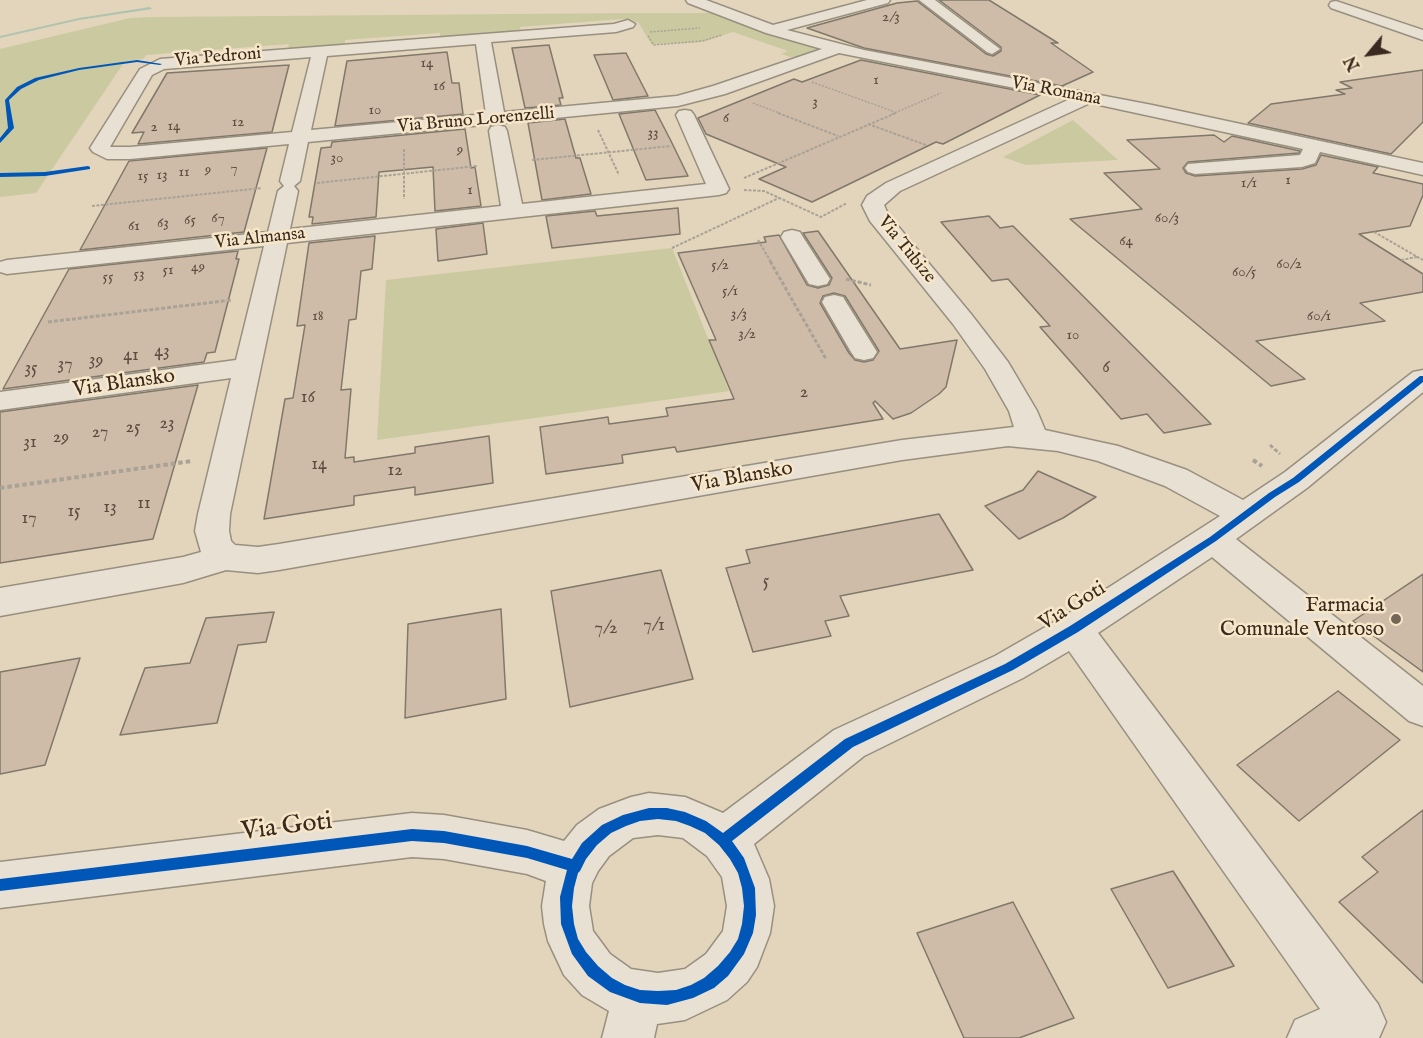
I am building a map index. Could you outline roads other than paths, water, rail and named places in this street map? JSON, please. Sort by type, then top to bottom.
[{"type":"street","name":"Via Romana","points":[[693,0],[771,30],[837,49],[1087,98],[1423,170]]},
{"type":"street","points":[[771,30],[883,0]]},
{"type":"street","points":[[926,0],[992,49]]},
{"type":"street","points":[[1365,1],[1336,5],[1423,35]]},
{"type":"street","name":"Via Pedroni","points":[[107,153],[100,148],[101,143],[146,72],[154,66],[174,61],[616,28],[628,24]]},
{"type":"street","points":[[483,38],[513,211]]},
{"type":"street","name":"Via Bruno Lorenzelli","points":[[107,153],[403,128],[497,125],[590,110],[678,102],[720,90],[837,49]]},
{"type":"street","points":[[226,557],[215,547],[212,531],[320,50]]},
{"type":"street","name":"Via Tubize","points":[[1033,437],[1023,411],[998,368],[962,319],[878,216],[874,209],[874,200],[957,156],[1087,98]]},
{"type":"street","name":"Via Almansa","points":[[7,267],[718,189],[685,115]]},
{"type":"street","points":[[1195,168],[1302,161],[1308,159],[1313,147]]},
{"type":"street","points":[[792,237],[819,279]]},
{"type":"street","points":[[834,302],[864,352]]},
{"type":"street","name":"Via Blansko","points":[[0,400],[248,367]]},
{"type":"street","name":"Via Goti","points":[[725,839],[849,743],[983,680],[1074,629],[1214,539],[1296,480],[1423,378]]},
{"type":"street","name":"Via Blansko","points":[[0,602],[183,570],[226,557],[240,560],[269,559],[974,439],[1033,437],[1081,445],[1176,478],[1245,515]]},
{"type":"street","points":[[1214,539],[1423,709]]},
{"type":"street","name":"Via Goti","points":[[1074,629],[1360,1022],[1313,1038]]},
{"type":"street","points":[[668,812],[689,816],[708,825],[725,839],[739,859],[747,882],[749,908],[744,933],[732,958],[714,978],[691,992],[665,999],[633,1018],[611,989],[589,971],[574,948],[567,912],[568,894],[576,867],[588,848],[605,831],[625,820],[645,813],[668,812]]},
{"type":"street","name":"Via Goti","points":[[0,885],[412,835],[444,837],[527,852],[576,867]]},
{"type":"waterway","points":[[0,37],[79,19],[150,8]]},
{"type":"place","name":"Farmacia Comunale Ventoso","points":[[1396,619]]}]
